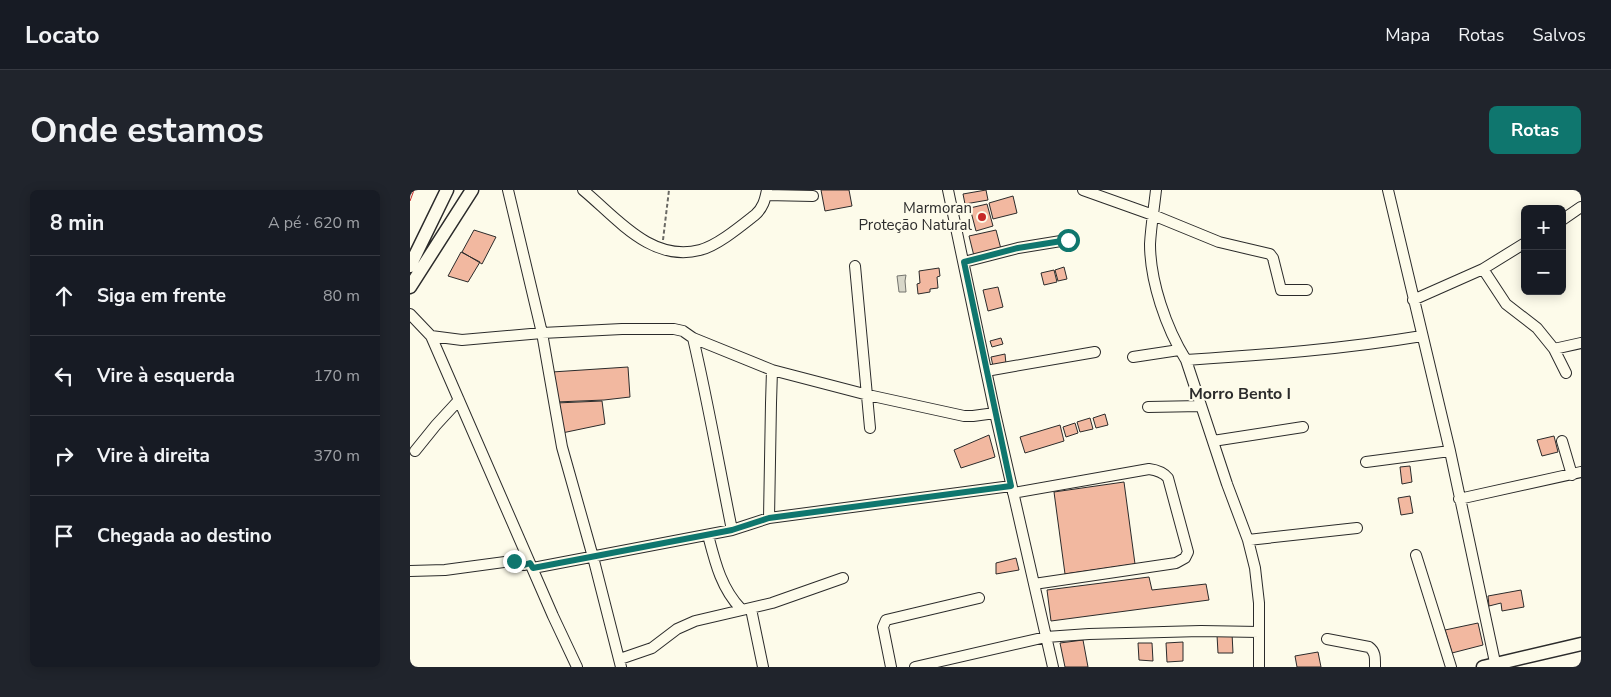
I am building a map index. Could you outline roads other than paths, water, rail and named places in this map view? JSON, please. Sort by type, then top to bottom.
[{"type":"main road","points":[[412,260],[447,190]]},
{"type":"main road","points":[[410,287],[471,190]]},
{"type":"main road","points":[[1492,666],[1581,644]]},
{"type":"street","points":[[508,190],[542,333],[562,448],[621,663],[652,648],[677,629],[695,621],[746,609],[843,578]]},
{"type":"street","points":[[583,190],[631,233],[646,242],[681,252],[701,250],[712,245],[760,211],[766,193],[813,196]]},
{"type":"street","points":[[948,190],[995,413],[1053,667]]},
{"type":"street","points":[[1083,190],[1154,215],[1219,242],[1270,254],[1273,258],[1281,290],[1307,290]]},
{"type":"street","points":[[1156,190],[1150,243],[1154,277],[1169,328],[1186,360],[1227,484],[1248,540],[1255,568],[1259,603],[1259,667]]},
{"type":"street","points":[[1388,190],[1450,451],[1492,666]]},
{"type":"street","points":[[1566,217],[1581,207]]},
{"type":"street","points":[[964,262],[1018,248],[1068,240]]},
{"type":"street","points":[[1413,300],[1483,270],[1521,246]]},
{"type":"street","points":[[855,266],[870,428]]},
{"type":"street","points":[[1483,270],[1506,304],[1537,328],[1554,348],[1566,373]]},
{"type":"street","points":[[410,314],[431,336],[552,616],[577,667]]},
{"type":"street","points":[[431,336],[462,340],[542,333],[622,329],[674,329],[683,331],[693,338],[772,370],[868,396],[964,416],[995,413]]},
{"type":"street","points":[[1186,360],[1327,349],[1382,343],[1422,336]]},
{"type":"street","points":[[693,338],[705,389],[732,530]]},
{"type":"street","points":[[1554,348],[1581,343]]},
{"type":"street","points":[[1133,357],[1179,350]]},
{"type":"street","points":[[986,371],[1095,352]]},
{"type":"street","points":[[769,518],[772,370]]},
{"type":"street","points":[[415,451],[460,400]]},
{"type":"street","points":[[1148,407],[1201,406]]},
{"type":"street","points":[[1213,441],[1303,427]]},
{"type":"street","points":[[1459,499],[1576,473],[1562,441]]},
{"type":"street","points":[[1366,462],[1450,451]]},
{"type":"street","points":[[410,571],[445,570],[519,560],[522,560],[524,565],[532,566],[593,557],[708,535],[732,530],[769,518],[1012,489],[1149,469],[1155,469],[1165,474],[1168,478],[1188,552],[1185,558],[1176,563],[1034,584]]},
{"type":"street","points":[[1248,540],[1357,528]]},
{"type":"street","points":[[708,535],[721,580],[730,596],[746,609],[763,667]]},
{"type":"street","points":[[1416,555],[1451,667]]},
{"type":"street","points":[[891,667],[883,627],[886,620],[979,598]]},
{"type":"street","points":[[916,667],[1046,637],[1201,631],[1259,632]]},
{"type":"street","points":[[1327,639],[1369,647],[1373,650],[1375,667]]},
{"type":"place","name":"Marmoran Proteção Natural","points":[[982,217]]},
{"type":"district","name":"Morro Bento I","points":[[1240,394]]}]
